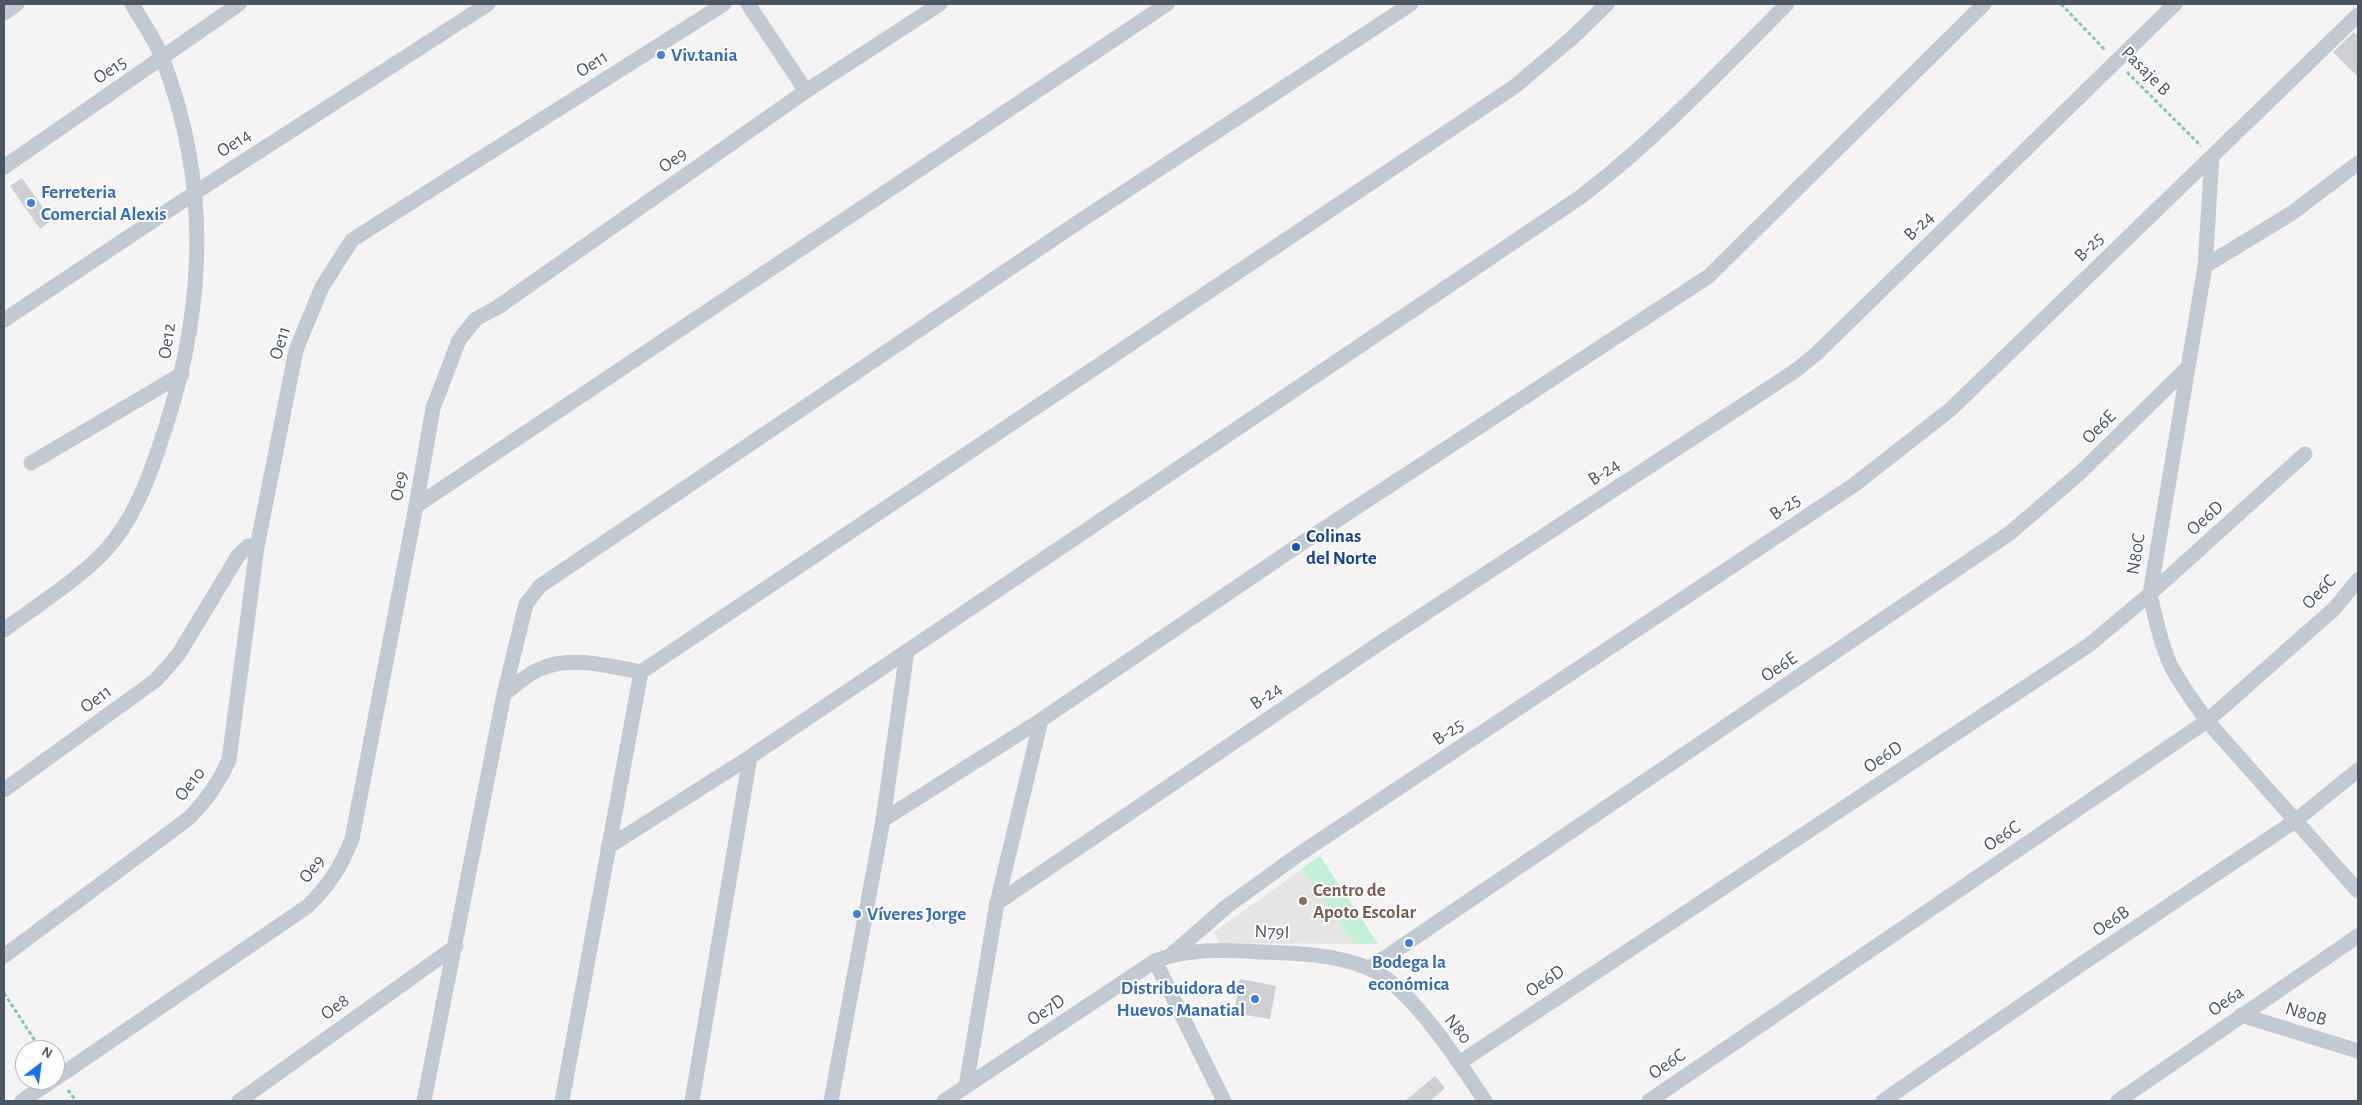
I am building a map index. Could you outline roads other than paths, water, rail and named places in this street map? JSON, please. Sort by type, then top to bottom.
[{"type":"street","points":[[4,13],[17,4]]},
{"type":"street","name":"Oe12","points":[[4,630],[78,574],[115,540],[152,471],[182,374],[197,269],[196,192],[186,132],[162,58],[132,4]]},
{"type":"street","name":"Oe15","points":[[4,167],[239,4]]},
{"type":"street","name":"Oe14","points":[[4,320],[196,192],[488,4]]},
{"type":"street","name":"Oe11","points":[[4,790],[156,680],[178,655],[238,556],[248,546],[257,547],[296,350],[322,286],[352,240],[724,4]]},
{"type":"street","points":[[748,4],[806,91]]},
{"type":"street","name":"Oe9","points":[[65,1072],[308,906],[328,886],[343,860],[352,839],[433,408],[459,340],[476,319],[498,307],[806,91],[940,4]]},
{"type":"street","points":[[416,506],[1167,4]]},
{"type":"street","points":[[424,1101],[456,946],[504,694],[526,604],[540,586],[560,570],[1077,222],[1411,4]]},
{"type":"street","points":[[504,694],[537,670],[552,664],[595,664],[641,672],[1514,87],[1572,38],[1607,4]]},
{"type":"street","points":[[608,847],[750,757],[1579,198],[1618,169],[1665,127],[1787,4]]},
{"type":"street","points":[[883,820],[1041,720],[1296,547],[1709,276],[1984,4]]},
{"type":"street","name":"B-24","points":[[998,903],[1377,645],[1795,371],[1816,354],[2175,4]]},
{"type":"street","name":"B-25","points":[[1171,955],[1226,907],[1298,855],[1854,485],[1888,460],[1951,409],[2358,16]]},
{"type":"street","name":"N80C","points":[[2212,157],[2205,266],[2186,369],[2150,594],[2160,635],[2170,663],[2207,721],[2358,891]]},
{"type":"street","points":[[2205,266],[2292,213],[2358,163]]},
{"type":"street","name":"Oe6E","points":[[1370,968],[2010,533],[2082,471],[2186,369]]},
{"type":"street","points":[[31,463],[182,374]]},
{"type":"street","name":"Oe6D","points":[[1459,1062],[2089,644],[2150,594],[2306,454]]},
{"type":"street","name":"Oe10","points":[[4,956],[189,818],[204,803],[220,782],[229,760],[257,547]]},
{"type":"street","name":"Oe6C","points":[[1648,1101],[2207,721],[2334,609],[2358,580]]},
{"type":"street","points":[[832,1101],[883,820],[907,651]]},
{"type":"street","points":[[562,1101],[641,672]]},
{"type":"street","points":[[966,1086],[998,903],[1041,720]]},
{"type":"street","points":[[692,1101],[750,757]]},
{"type":"street","name":"Oe6B","points":[[1883,1101],[2295,821],[2358,770]]},
{"type":"street","name":"Oe6a","points":[[2118,1101],[2358,936]]},
{"type":"street","name":"Oe8","points":[[238,1101],[456,946]]},
{"type":"street","name":"N79I","points":[[1171,955],[1192,951],[1306,953],[1339,959],[1370,968]]},
{"type":"street","name":"Oe7D","points":[[944,1101],[1155,961],[1171,955]]},
{"type":"street","points":[[1155,961],[1224,1101]]},
{"type":"street","name":"N80","points":[[1370,968],[1389,980],[1408,999],[1459,1062],[1485,1101]]},
{"type":"street","name":"N80B","points":[[2241,1015],[2358,1051]]},
{"type":"street","name":"Oe9","points":[[22,1101],[38,1090]]},
{"type":"place","name":"Viv.tania","points":[[661,55]]},
{"type":"place","name":"Ferreteria Comercial Alexis","points":[[31,203]]},
{"type":"place","name":"Colinas del Norte","points":[[1296,547]]},
{"type":"place","name":"Centro de Apoto Escolar","points":[[1303,901]]},
{"type":"place","name":"Víveres Jorge","points":[[857,914]]},
{"type":"place","name":"Bodega la económica","points":[[1409,943]]},
{"type":"place","name":"Distribuidora de Huevos Manatial","points":[[1255,999]]}]
